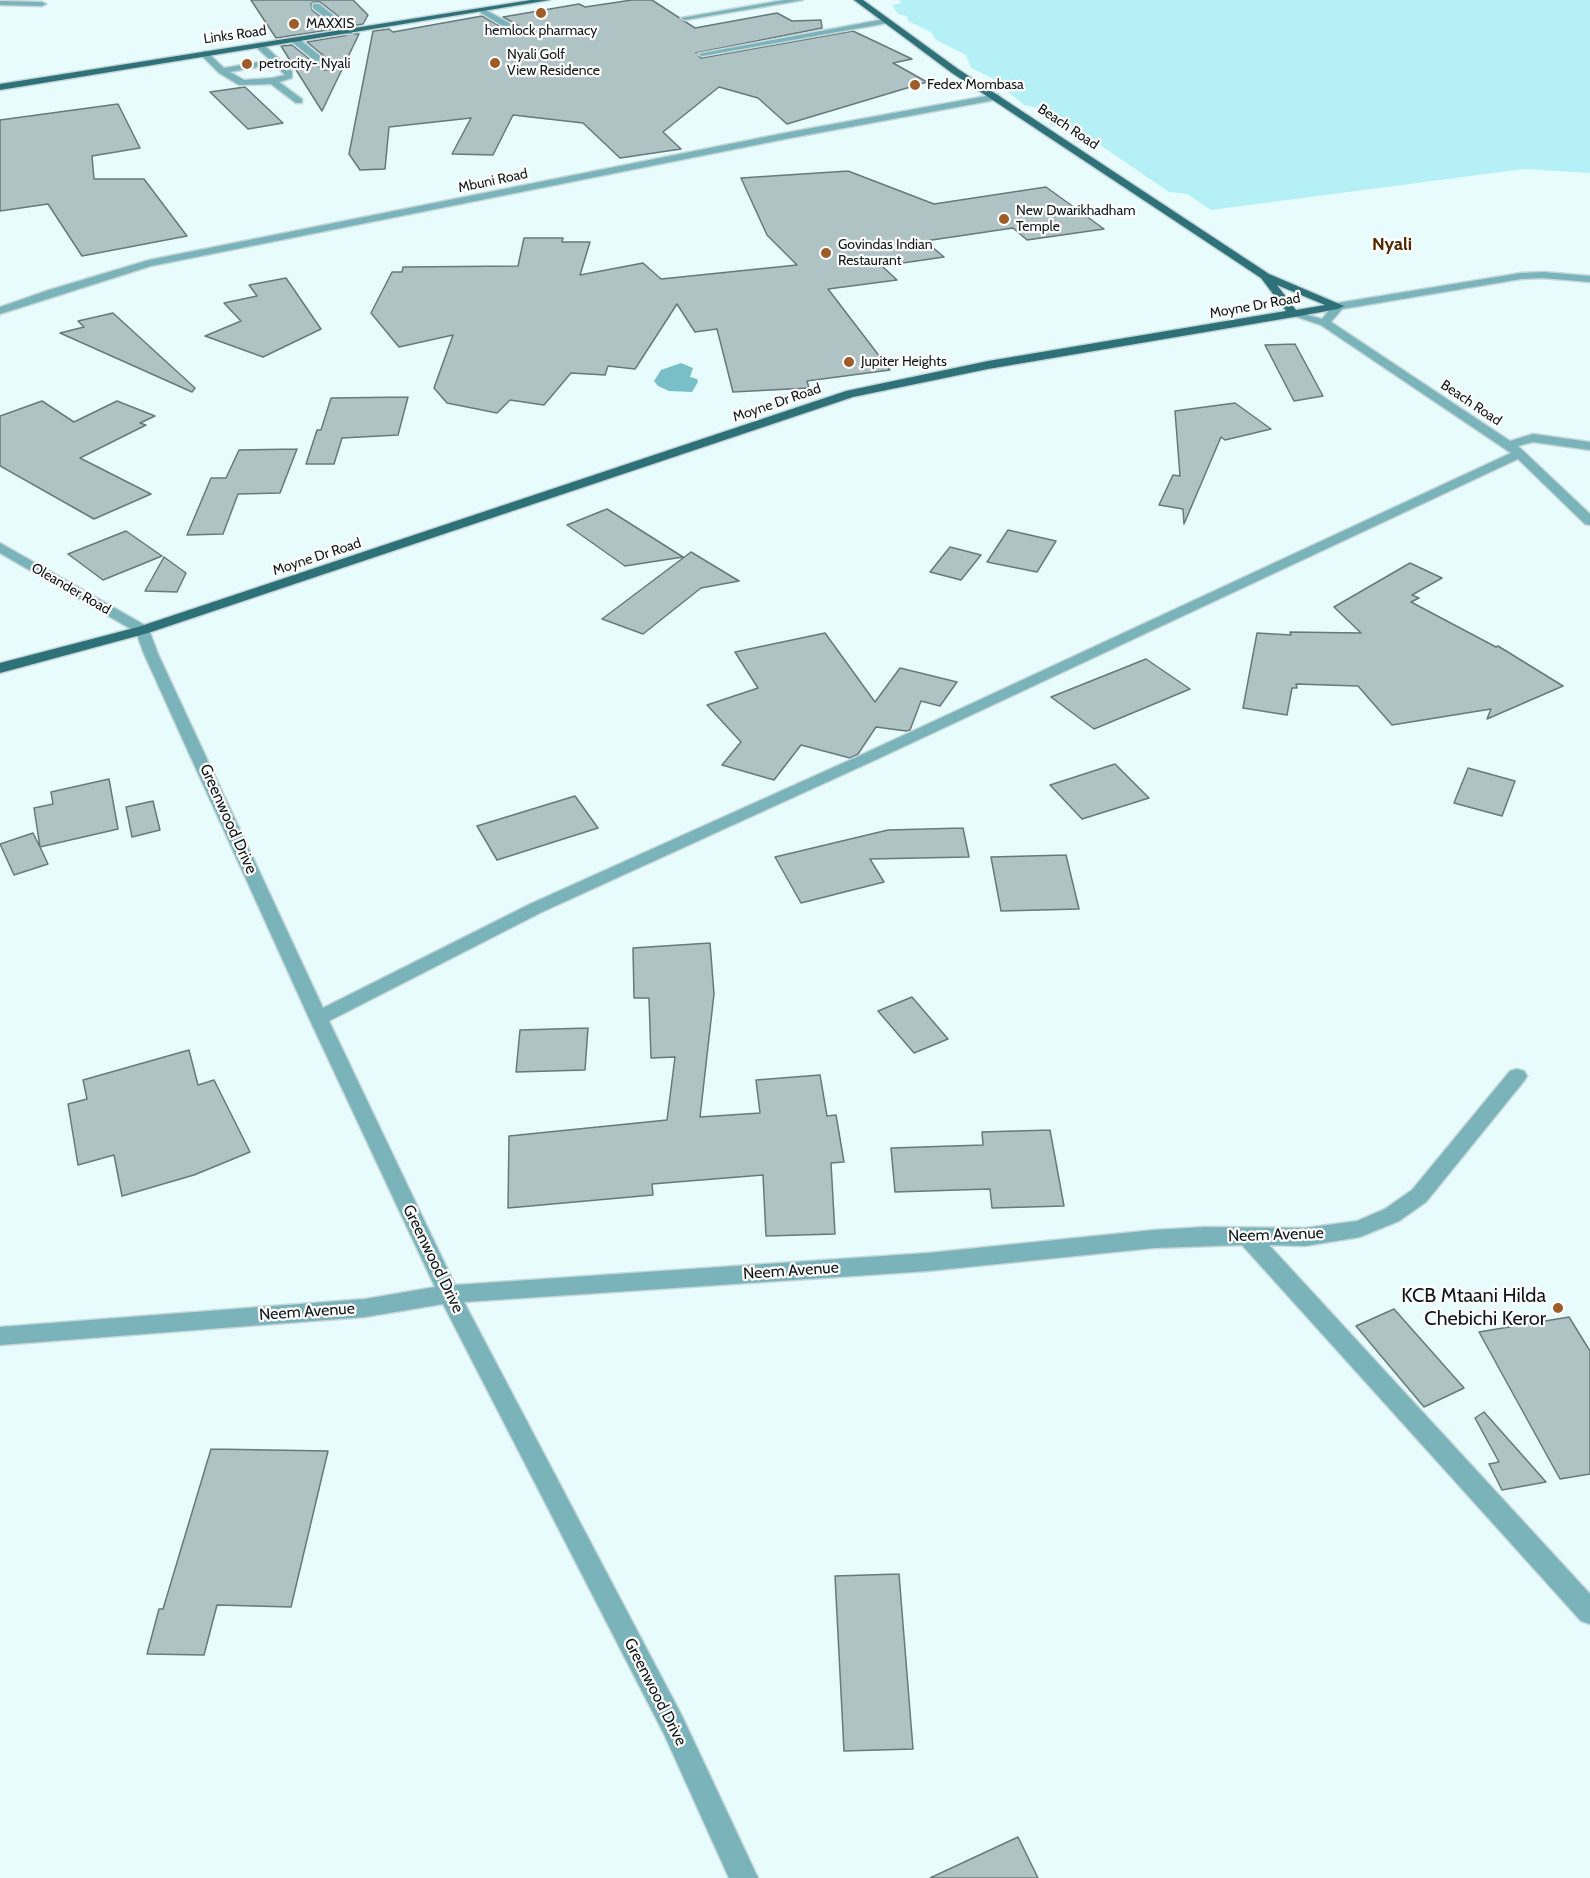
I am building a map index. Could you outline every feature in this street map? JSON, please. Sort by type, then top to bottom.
[{"type":"main road","name":"Links Road","points":[[0,87],[546,0]]},
{"type":"main road","name":"Beach Road","points":[[858,0],[955,71],[1264,276],[1338,306]]},
{"type":"main road","name":"Beach Road","points":[[1264,276],[1294,314]]},
{"type":"main road","points":[[1252,322],[1274,303],[1278,294]]},
{"type":"main road","name":"Moyne Dr Road","points":[[0,668],[143,630],[592,482],[849,394],[988,365],[1338,306]]},
{"type":"street","points":[[685,18],[799,0]]},
{"type":"street","points":[[0,3],[42,4]]},
{"type":"street","points":[[316,6],[349,32]]},
{"type":"street","points":[[484,11],[519,32]]},
{"type":"street","points":[[702,54],[885,21]]},
{"type":"street","points":[[295,40],[327,66]]},
{"type":"street","points":[[203,53],[222,71],[242,83],[273,81],[289,76],[289,73],[259,45]]},
{"type":"street","points":[[222,71],[277,61]]},
{"type":"street","points":[[273,81],[299,101]]},
{"type":"street","name":"Mbuni Road","points":[[0,311],[53,292],[149,263],[785,136],[997,97]]},
{"type":"street","name":"Moyne Dr Road","points":[[1338,306],[1521,276],[1543,275],[1590,279]]},
{"type":"street","points":[[1325,323],[1338,306]]},
{"type":"street","name":"Beach Road","points":[[1294,314],[1325,323],[1514,449],[1590,521]]},
{"type":"street","points":[[318,1018],[536,908],[867,758],[1533,438],[1590,446]]},
{"type":"street","name":"Oleander Road","points":[[0,547],[143,630]]},
{"type":"street","name":"Greenwood Drive","points":[[143,630],[151,654],[318,1018],[449,1294],[673,1725],[744,1878]]},
{"type":"street","name":"Neem Avenue","points":[[0,1336],[365,1308],[449,1294],[928,1262],[1154,1239],[1305,1237],[1349,1231],[1392,1215],[1419,1197],[1517,1076]]},
{"type":"street","points":[[1247,1236],[1590,1612]]},
{"type":"shaded area","points":[[899,0],[1590,0],[1590,173],[1524,169],[1211,210],[1187,194],[1169,192],[1090,138],[1050,125],[1048,114],[1039,108],[1024,105],[992,78],[971,68],[966,55],[936,40],[931,32],[908,21],[907,16],[898,14],[892,5],[902,3]]},
{"type":"shaded area","points":[[681,363],[693,368],[690,377],[697,379],[698,382],[692,392],[669,391],[658,386],[654,381],[661,370]]},
{"type":"building","points":[[251,0],[353,0],[368,15],[363,24],[351,26],[320,2],[313,2],[312,10],[336,29],[276,38]]},
{"type":"building","points":[[632,0],[652,0],[695,28],[777,13],[792,21],[821,20],[822,28],[696,53],[701,58],[853,31],[912,59],[893,63],[927,82],[787,124],[758,98],[719,87],[663,132],[681,149],[620,158],[583,123],[513,115],[493,155],[452,154],[471,118],[389,127],[385,169],[360,170],[349,154],[373,31],[389,29],[393,32],[482,16],[517,36],[525,33],[524,29],[503,17],[579,4],[585,7]]},
{"type":"building","points":[[359,34],[322,111],[281,46],[292,45],[323,70],[330,70],[331,62],[307,42]]},
{"type":"building","points":[[245,87],[283,123],[248,129],[210,92]]},
{"type":"building","points":[[118,104],[140,148],[92,156],[94,179],[144,179],[187,236],[82,256],[48,204],[0,211],[0,120]]},
{"type":"building","points":[[848,171],[934,204],[1046,187],[1104,229],[1027,240],[1013,228],[925,241],[944,257],[882,266],[897,280],[828,289],[890,370],[807,381],[809,388],[733,392],[717,329],[695,332],[677,304],[635,369],[608,366],[605,375],[571,373],[544,405],[510,400],[497,413],[447,403],[434,388],[453,335],[399,347],[371,313],[392,272],[402,272],[403,267],[518,266],[524,238],[563,238],[562,242],[590,242],[580,275],[643,263],[661,279],[797,265],[767,235],[741,178]]},
{"type":"building","points":[[286,278],[321,329],[263,357],[205,336],[241,321],[224,303],[257,296],[249,285]]},
{"type":"building","points":[[113,313],[195,388],[192,392],[60,333],[84,327],[78,321]]},
{"type":"building","points":[[1295,344],[1323,396],[1294,401],[1265,345]]},
{"type":"building","points":[[408,397],[398,435],[342,438],[334,464],[306,464],[317,430],[321,430],[331,398]]},
{"type":"building","points":[[42,401],[74,422],[117,401],[155,416],[140,423],[146,425],[80,458],[151,494],[94,519],[0,466],[0,416]]},
{"type":"building","points":[[1235,403],[1271,429],[1225,440],[1221,437],[1184,524],[1183,509],[1159,505],[1173,475],[1180,476],[1175,411]]},
{"type":"building","points":[[297,449],[280,493],[238,494],[223,534],[187,535],[211,478],[226,478],[239,450]]},
{"type":"building","points":[[607,509],[683,557],[625,566],[567,525]]},
{"type":"building","points":[[1008,530],[1056,541],[1037,572],[987,562]]},
{"type":"building","points":[[126,531],[162,556],[103,580],[68,554]]},
{"type":"building","points":[[950,547],[981,555],[961,580],[930,572]]},
{"type":"building","points":[[691,552],[739,581],[701,588],[643,634],[602,619]]},
{"type":"building","points":[[164,557],[186,573],[177,592],[145,591]]},
{"type":"building","points":[[1410,563],[1442,578],[1412,595],[1419,598],[1411,602],[1498,646],[1563,686],[1487,719],[1491,709],[1392,725],[1358,686],[1296,684],[1297,688],[1292,688],[1287,715],[1243,708],[1257,633],[1291,635],[1290,632],[1361,633],[1334,607]]},
{"type":"building","points":[[825,633],[875,702],[900,668],[957,682],[940,706],[921,701],[910,730],[876,727],[858,754],[850,758],[801,745],[774,780],[722,765],[741,742],[707,705],[758,688],[735,652]]},
{"type":"building","points":[[1146,659],[1190,689],[1094,729],[1051,697]]},
{"type":"building","points":[[1115,764],[1149,798],[1082,819],[1050,785]]},
{"type":"building","points":[[1468,768],[1515,781],[1502,816],[1454,803]]},
{"type":"building","points":[[109,779],[118,829],[40,847],[34,808],[53,804],[51,792]]},
{"type":"building","points":[[575,796],[598,828],[497,860],[477,826]]},
{"type":"building","points":[[153,801],[160,830],[132,837],[126,807]]},
{"type":"building","points":[[963,828],[969,857],[870,859],[884,882],[801,903],[775,857],[888,830]]},
{"type":"building","points":[[33,833],[48,864],[14,875],[0,844]]},
{"type":"building","points":[[1066,855],[1079,909],[1001,911],[991,857]]},
{"type":"building","points":[[710,943],[714,994],[700,1117],[760,1113],[756,1080],[820,1075],[827,1116],[836,1115],[844,1162],[831,1163],[835,1234],[766,1236],[763,1175],[652,1184],[653,1195],[508,1208],[509,1136],[667,1120],[675,1057],[651,1058],[649,998],[634,998],[633,948]]},
{"type":"building","points":[[912,997],[948,1039],[914,1053],[878,1011]]},
{"type":"building","points":[[588,1028],[585,1070],[516,1072],[520,1030]]},
{"type":"building","points":[[189,1050],[198,1085],[214,1080],[250,1152],[194,1175],[122,1196],[114,1155],[78,1165],[68,1104],[87,1099],[83,1080]]},
{"type":"building","points":[[1050,1130],[1064,1206],[992,1208],[990,1189],[895,1192],[891,1148],[983,1145],[982,1132]]},
{"type":"building","points":[[1394,1309],[1464,1388],[1424,1407],[1356,1326]]},
{"type":"building","points":[[1569,1317],[1590,1351],[1590,1474],[1560,1479],[1479,1332]]},
{"type":"building","points":[[1484,1412],[1546,1482],[1502,1490],[1489,1464],[1499,1462],[1475,1418]]},
{"type":"building","points":[[211,1449],[328,1451],[291,1607],[217,1605],[204,1655],[147,1654],[159,1609],[163,1609]]},
{"type":"building","points":[[899,1574],[913,1749],[844,1751],[835,1576]]},
{"type":"building","points":[[1018,1837],[1038,1878],[930,1878]]},
{"type":"place","name":"hemlock pharmacy","points":[[541,13]]},
{"type":"place","name":"MAXXIS","points":[[294,24]]},
{"type":"place","name":"Nyali Golf View Residence","points":[[495,63]]},
{"type":"place","name":"petrocity- Nyali","points":[[247,64]]},
{"type":"place","name":"Fedex Mombasa","points":[[915,85]]},
{"type":"place","name":"New Dwarikhadham Temple","points":[[1004,219]]},
{"type":"place","name":"Govindas Indian Restaurant","points":[[826,253]]},
{"type":"place","name":"Jupiter Heights","points":[[849,362]]},
{"type":"place","name":"KCB Mtaani Hilda Chebichi Keror","points":[[1558,1308]]},
{"type":"district","name":"Nyali","points":[[1392,245]]}]
